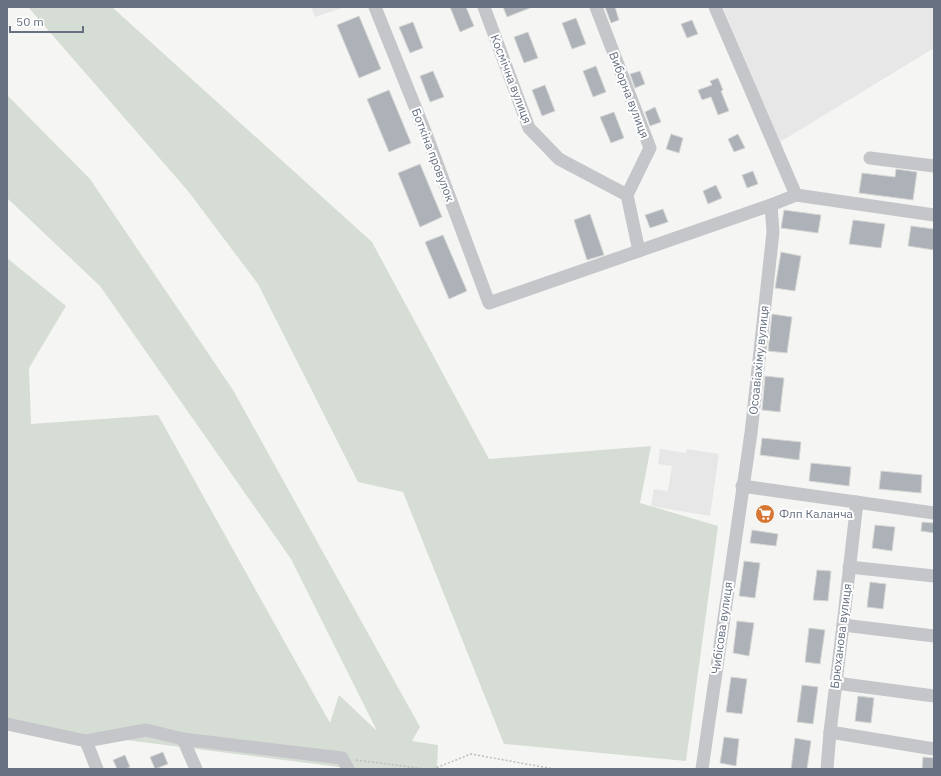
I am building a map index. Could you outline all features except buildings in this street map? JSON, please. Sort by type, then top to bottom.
[{"type":"street","name":"Боткіна провулок","points":[[375,7],[426,134],[489,303],[639,251]]},
{"type":"street","name":"Космічна вулиця","points":[[484,7],[529,128],[559,159],[627,195]]},
{"type":"street","name":"Виборна вулиця","points":[[596,7],[650,148],[627,195]]},
{"type":"street","points":[[715,7],[796,195]]},
{"type":"street","points":[[870,158],[934,166]]},
{"type":"street","points":[[627,195],[639,251],[796,195],[934,215]]},
{"type":"street","name":"Осоавіахіму вулиця","points":[[742,486],[751,433],[773,232],[771,205]]},
{"type":"street","points":[[742,486],[934,513]]},
{"type":"street","name":"Чибісова вулиця","points":[[702,769],[742,486]]},
{"type":"street","name":"Брюханова вулиця","points":[[827,769],[857,502]]},
{"type":"street","points":[[850,567],[934,576]]},
{"type":"street","points":[[843,625],[934,636]]},
{"type":"street","points":[[836,683],[934,696]]},
{"type":"street","points":[[7,724],[86,741],[146,730],[183,739],[345,764]]},
{"type":"street","points":[[830,732],[934,749]]},
{"type":"street","points":[[183,739],[196,769]]},
{"type":"street","points":[[86,741],[97,769]]},
{"type":"path","points":[[433,769],[471,754],[554,769]]},
{"type":"path","points":[[345,764],[426,769]]},
{"type":"shaded area","points":[[28,7],[112,7],[372,242],[489,459],[651,446],[640,503],[718,526],[686,761],[504,744],[403,492],[358,482],[258,284],[188,191]]},
{"type":"shaded area","points":[[311,7],[345,7],[315,17]]},
{"type":"shaded area","points":[[723,7],[934,7],[934,48],[780,142]]},
{"type":"shaded area","points":[[7,95],[90,179],[233,390],[420,727],[412,741],[438,745],[437,769],[355,769],[7,725],[7,258],[66,306],[29,368],[31,424],[158,415],[330,723],[339,695],[377,731],[291,559],[100,286],[7,198]]},
{"type":"shaded area","points":[[660,449],[686,453],[687,449],[719,454],[710,516],[651,506],[654,489],[668,491],[672,466],[658,464]]},
{"type":"place","name":"Флп Каланча","points":[[765,514]]}]
